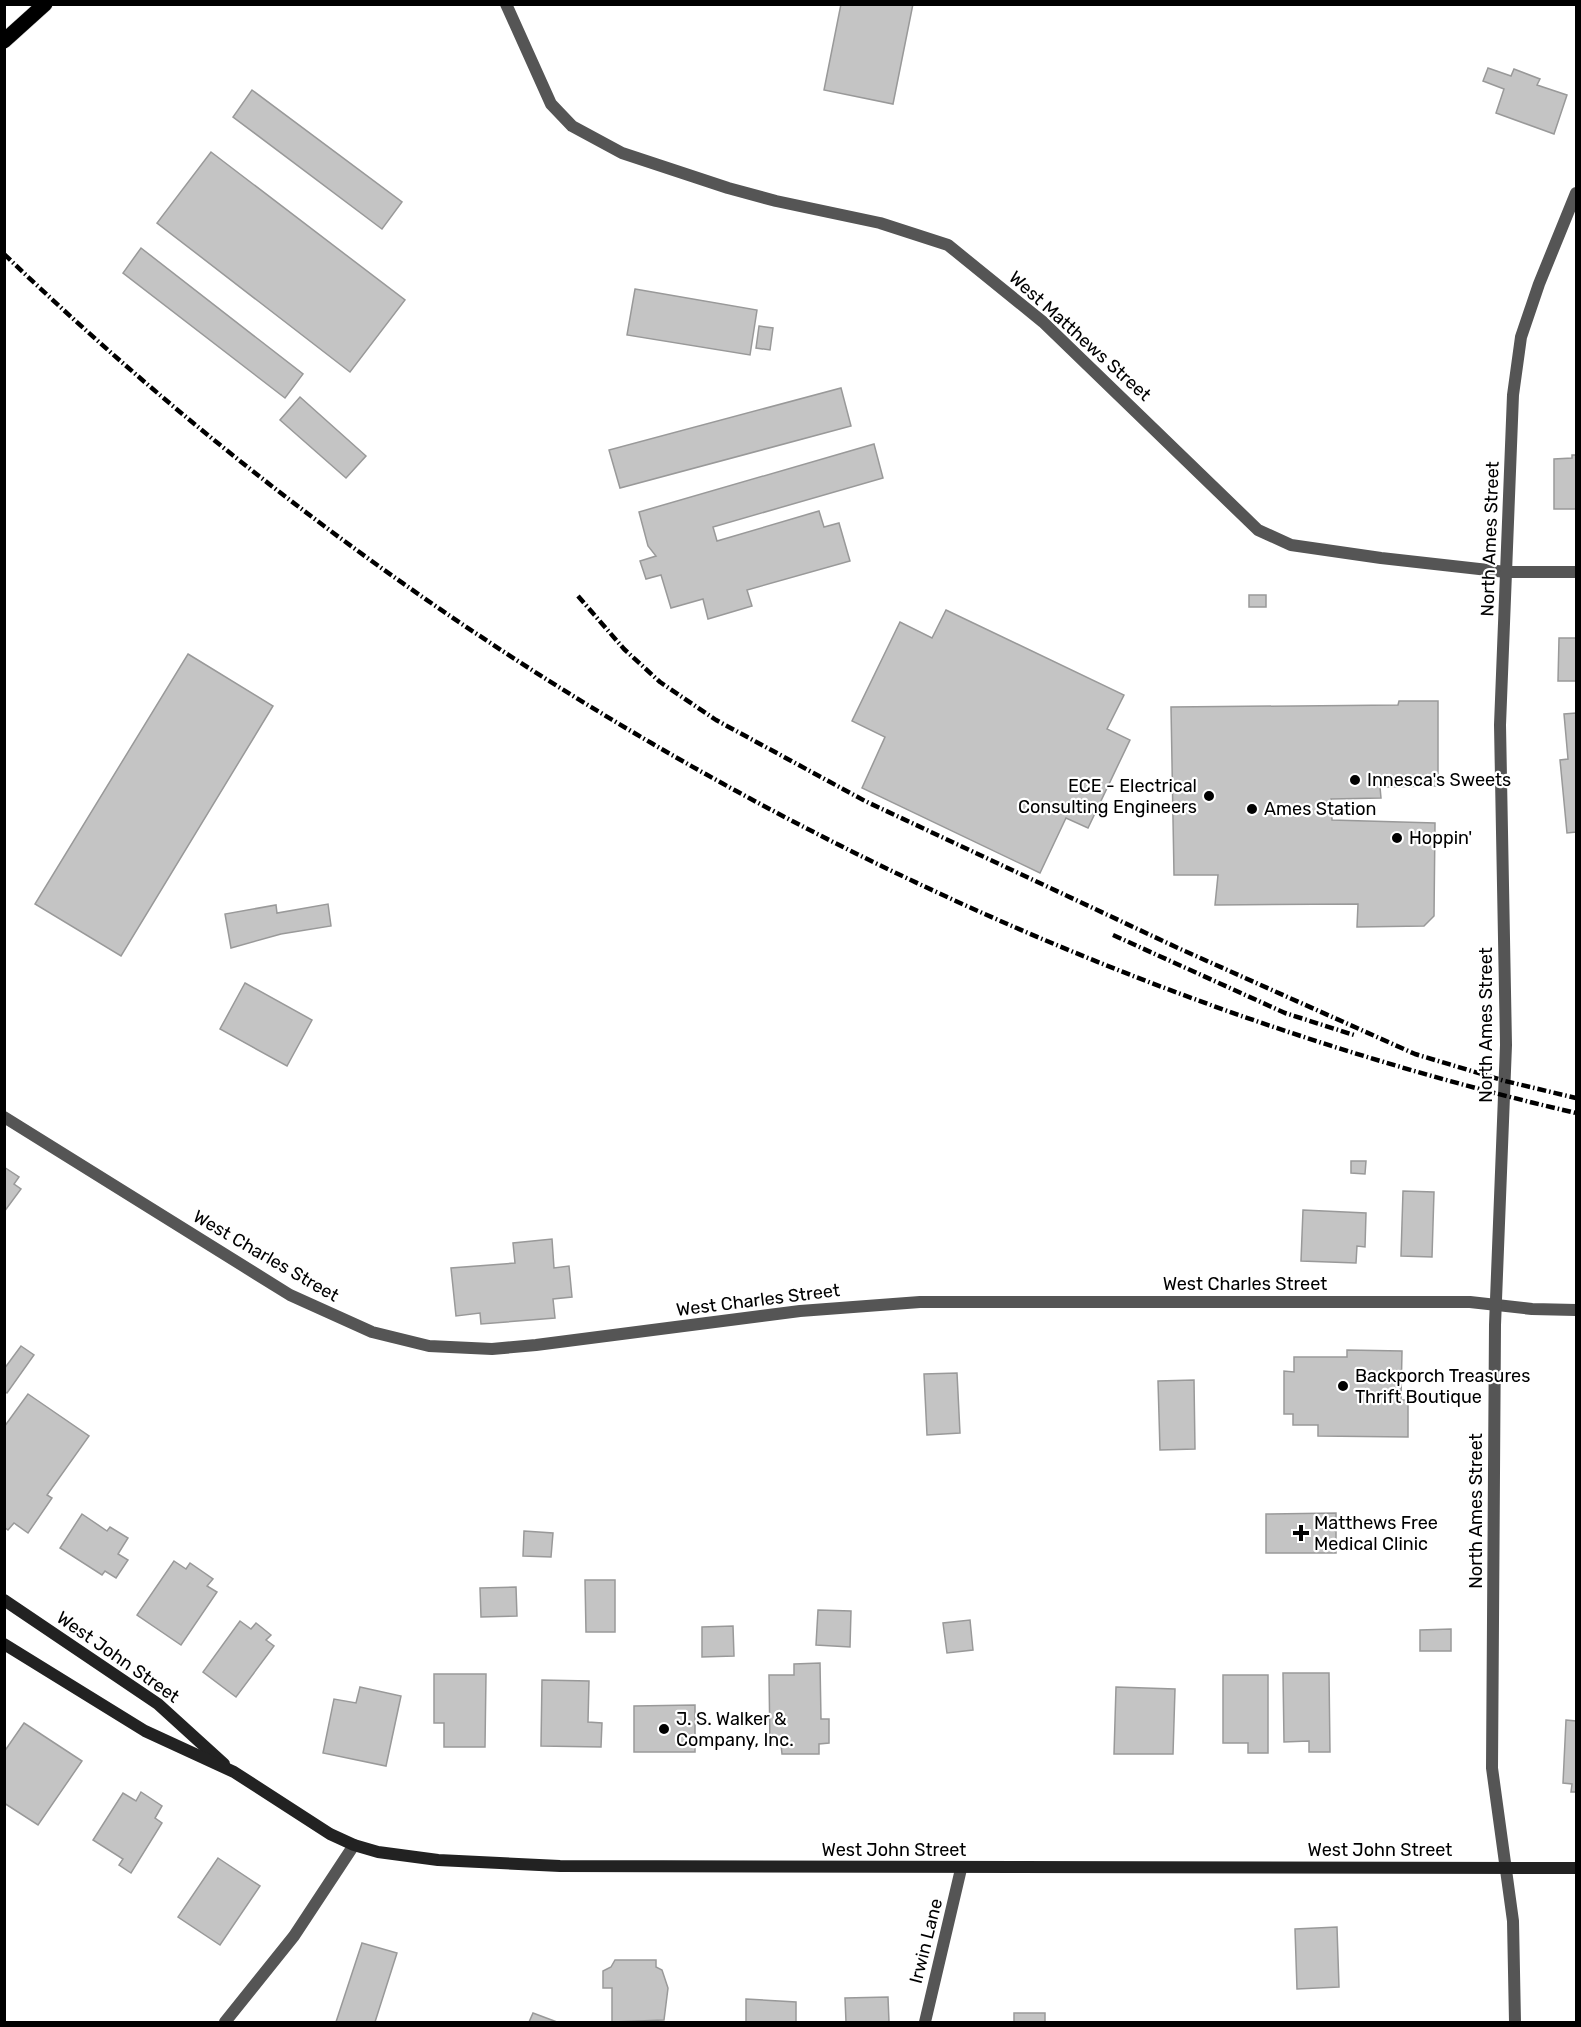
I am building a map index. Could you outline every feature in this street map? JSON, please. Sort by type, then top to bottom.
[{"type":"main road","points":[[4,41],[45,4]]},
{"type":"main road","name":"West John Street","points":[[4,1600],[158,1704],[234,1772]]},
{"type":"main road","name":"West John Street","points":[[4,1644],[145,1731],[234,1772],[330,1834],[354,1845],[378,1852],[438,1860],[560,1866],[961,1869],[1576,1868]]},
{"type":"street","name":"West Matthews Street","points":[[506,4],[551,104],[572,126],[622,153],[728,188],[880,224],[948,246],[1043,321],[1258,530],[1291,545],[1506,572],[1576,572]]},
{"type":"street","name":"North Ames Street","points":[[1515,2022],[1513,1921],[1492,1768],[1496,1305],[1506,1045],[1500,725],[1514,394],[1521,337],[1539,284],[1576,193]]},
{"type":"street","name":"West Charles Street","points":[[4,1118],[291,1295],[372,1332],[429,1346],[492,1349],[800,1311],[920,1302],[1470,1302],[1532,1310],[1576,1310]]},
{"type":"street","points":[[225,2022],[294,1936],[354,1845]]},
{"type":"street","name":"Irwin Lane","points":[[925,2022],[961,1869]]},
{"type":"building","points":[[841,4],[913,4],[893,104],[824,90]]},
{"type":"building","points":[[1488,68],[1511,76],[1514,69],[1540,79],[1537,85],[1567,95],[1554,134],[1496,113],[1504,89],[1483,81]]},
{"type":"building","points":[[252,90],[402,202],[382,229],[233,117]]},
{"type":"building","points":[[211,152],[405,300],[350,372],[157,223]]},
{"type":"building","points":[[141,248],[303,374],[285,398],[123,273]]},
{"type":"building","points":[[635,289],[757,310],[750,355],[627,335]]},
{"type":"building","points":[[759,326],[773,328],[770,350],[756,348]]},
{"type":"building","points":[[841,388],[851,426],[620,488],[609,450]]},
{"type":"building","points":[[300,397],[366,456],[346,478],[280,420]]},
{"type":"building","points":[[874,444],[883,478],[713,527],[717,541],[819,511],[824,527],[839,523],[850,561],[747,590],[752,606],[708,619],[703,599],[671,608],[661,575],[646,579],[640,561],[656,556],[648,546],[639,512]]},
{"type":"building","points":[[1572,455],[1576,455],[1576,509],[1554,509],[1554,459],[1572,458]]},
{"type":"building","points":[[1249,595],[1266,595],[1266,607],[1249,607]]},
{"type":"building","points":[[946,610],[1124,695],[1107,729],[1130,740],[1088,828],[1066,818],[1040,873],[862,788],[885,737],[852,721],[900,622],[932,638]]},
{"type":"building","points":[[1559,638],[1576,638],[1576,681],[1558,681]]},
{"type":"building","points":[[188,654],[273,706],[121,956],[35,904]]},
{"type":"building","name":"Ames Station","points":[[1399,701],[1438,701],[1438,786],[1380,787],[1381,798],[1331,799],[1332,820],[1435,823],[1434,916],[1424,926],[1357,927],[1358,904],[1215,905],[1218,875],[1174,875],[1171,707],[1398,705]]},
{"type":"building","points":[[1576,713],[1576,832],[1567,833],[1560,760],[1568,759],[1564,714]]},
{"type":"building","points":[[328,904],[331,926],[281,934],[231,948],[225,914],[276,905],[277,913]]},
{"type":"building","points":[[245,983],[312,1020],[287,1066],[220,1029]]},
{"type":"building","points":[[1351,1161],[1366,1161],[1365,1174],[1351,1173]]},
{"type":"building","points":[[4,1167],[19,1177],[14,1184],[21,1189],[4,1212]]},
{"type":"building","points":[[1403,1191],[1434,1192],[1432,1257],[1401,1256]]},
{"type":"building","points":[[1303,1210],[1366,1213],[1365,1247],[1357,1246],[1356,1263],[1301,1261]]},
{"type":"building","points":[[552,1239],[554,1268],[569,1266],[572,1297],[553,1299],[555,1318],[481,1324],[480,1313],[456,1316],[451,1268],[515,1263],[513,1243]]},
{"type":"building","points":[[21,1346],[34,1355],[7,1393],[4,1391],[4,1369]]},
{"type":"building","name":"Backporch Treasures Thrift Boutique","points":[[1347,1350],[1402,1351],[1401,1400],[1408,1400],[1408,1437],[1318,1436],[1318,1425],[1293,1425],[1293,1414],[1284,1414],[1284,1371],[1294,1372],[1294,1357],[1347,1357]]},
{"type":"building","points":[[957,1373],[960,1433],[927,1435],[924,1374]]},
{"type":"building","points":[[1194,1380],[1195,1449],[1160,1450],[1158,1381]]},
{"type":"building","points":[[28,1394],[89,1436],[47,1495],[52,1498],[28,1533],[14,1523],[8,1530],[4,1527],[4,1427]]},
{"type":"building","name":"Matthews Free Medical Clinic","points":[[1336,1513],[1336,1553],[1266,1553],[1266,1514]]},
{"type":"building","points":[[82,1514],[107,1531],[110,1527],[128,1538],[118,1554],[128,1560],[116,1578],[105,1571],[102,1575],[60,1548]]},
{"type":"building","points":[[524,1531],[553,1533],[551,1557],[523,1556]]},
{"type":"building","points":[[174,1561],[186,1569],[190,1563],[213,1579],[207,1586],[217,1592],[181,1645],[137,1615]]},
{"type":"building","points":[[585,1580],[615,1580],[615,1632],[586,1632]]},
{"type":"building","points":[[516,1587],[517,1616],[481,1617],[480,1588]]},
{"type":"building","points":[[818,1610],[851,1611],[850,1647],[816,1645]]},
{"type":"building","points":[[970,1620],[973,1650],[947,1653],[943,1623]]},
{"type":"building","points":[[240,1621],[251,1629],[256,1623],[271,1635],[266,1640],[274,1646],[236,1697],[203,1672]]},
{"type":"building","points":[[733,1626],[734,1656],[702,1657],[702,1627]]},
{"type":"building","points":[[1451,1629],[1451,1651],[1420,1651],[1420,1630]]},
{"type":"building","points":[[820,1663],[821,1719],[829,1719],[829,1743],[819,1744],[819,1754],[782,1754],[781,1745],[770,1745],[769,1675],[794,1675],[794,1664]]},
{"type":"building","points":[[1283,1673],[1329,1673],[1330,1752],[1309,1752],[1309,1741],[1284,1742]]},
{"type":"building","points":[[434,1674],[486,1674],[485,1747],[444,1747],[444,1723],[434,1723]]},
{"type":"building","points":[[1223,1675],[1268,1675],[1268,1753],[1248,1753],[1248,1743],[1223,1743]]},
{"type":"building","points":[[542,1680],[589,1681],[588,1722],[602,1723],[601,1747],[541,1746]]},
{"type":"building","points":[[360,1687],[401,1696],[386,1766],[323,1753],[334,1699],[356,1703]]},
{"type":"building","points":[[1116,1687],[1175,1689],[1173,1754],[1114,1754]]},
{"type":"building","name":"J. S. Walker & Company, Inc.","points":[[695,1705],[695,1752],[634,1752],[634,1706]]},
{"type":"building","points":[[1566,1720],[1576,1721],[1576,1792],[1571,1792],[1572,1784],[1563,1783]]},
{"type":"building","points":[[24,1723],[82,1761],[38,1825],[4,1803],[4,1752]]},
{"type":"building","points":[[141,1792],[162,1806],[155,1818],[162,1823],[131,1873],[119,1865],[123,1859],[93,1840],[123,1793],[136,1801]]},
{"type":"building","points":[[218,1858],[260,1886],[220,1945],[178,1917]]},
{"type":"building","points":[[1337,1927],[1339,1987],[1297,1989],[1295,1929]]},
{"type":"building","points":[[362,1943],[397,1953],[375,2022],[336,2022]]},
{"type":"building","points":[[615,1960],[656,1960],[656,1967],[662,1970],[668,1988],[664,2020],[612,2022],[612,1988],[603,1988],[603,1971],[611,1967]]},
{"type":"building","points":[[888,1997],[889,2022],[846,2022],[845,1998]]},
{"type":"building","points":[[746,1999],[796,2002],[796,2022],[746,2022]]},
{"type":"building","points":[[533,2013],[557,2022],[529,2022]]},
{"type":"building","points":[[1014,2013],[1045,2013],[1045,2022],[1014,2022]]},
{"type":"railway","points":[[4,254],[172,405],[350,545],[538,674],[733,789],[936,892],[1144,980],[1358,1054],[1576,1113]]},
{"type":"railway","points":[[578,596],[624,649],[660,682],[716,720],[865,801],[1178,948],[1415,1054],[1505,1081],[1576,1098]]},
{"type":"railway","points":[[1113,935],[1285,1013],[1354,1035]]},
{"type":"place","name":"Innesca's Sweets","points":[[1355,780]]},
{"type":"place","name":"ECE - Electrical Consulting Engineers","points":[[1209,796]]},
{"type":"place","name":"Ames Station","points":[[1252,809]]},
{"type":"place","name":"Hoppin'","points":[[1397,838]]},
{"type":"place","name":"Backporch Treasures Thrift Boutique","points":[[1343,1386]]},
{"type":"place","name":"Matthews Free Medical Clinic","points":[[1301,1533]]},
{"type":"place","name":"J. S. Walker & Company, Inc.","points":[[664,1729]]}]
